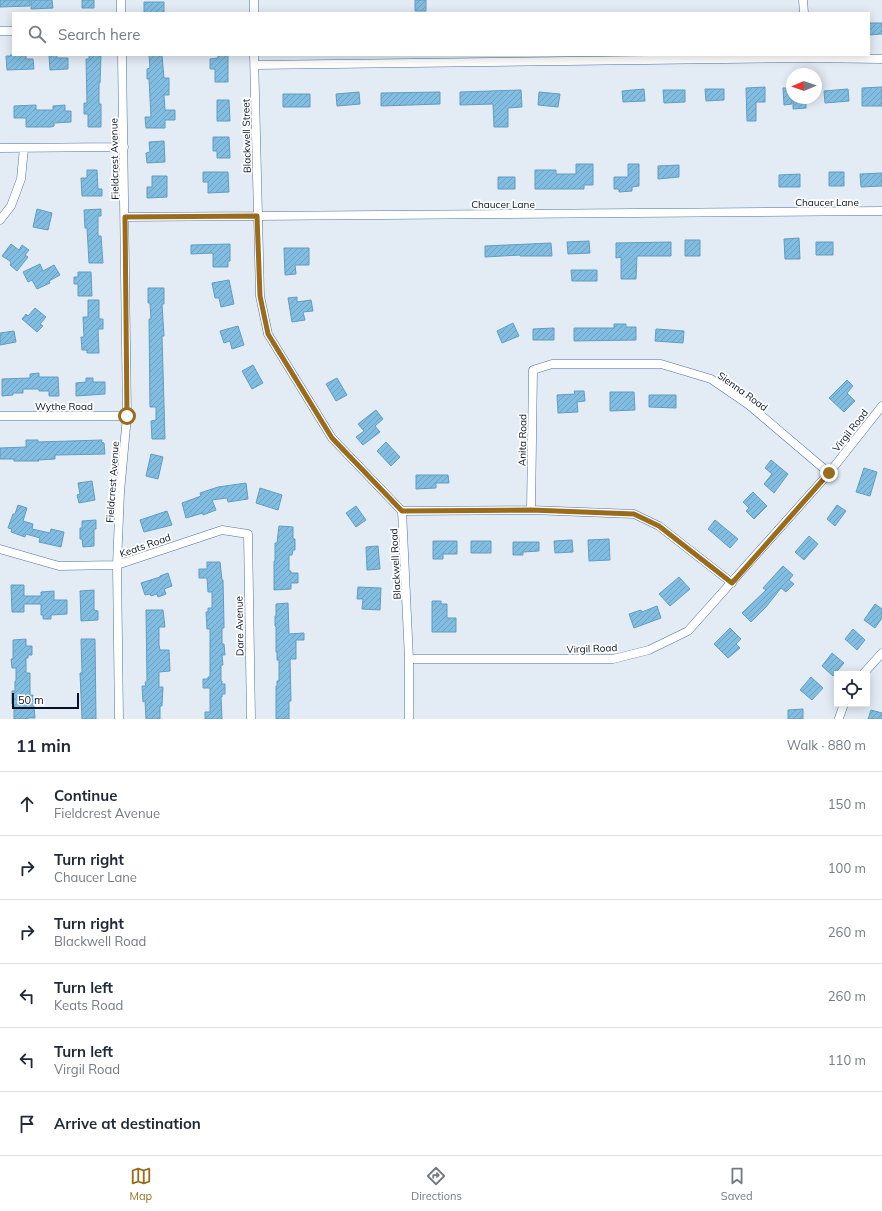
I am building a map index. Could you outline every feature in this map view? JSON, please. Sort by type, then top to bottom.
[{"type":"street","points":[[121,0],[121,12]]},
{"type":"street","points":[[254,0],[254,12]]},
{"type":"street","points":[[803,0],[804,12]]},
{"type":"street","points":[[0,31],[12,31]]},
{"type":"street","name":"Fieldcrest Avenue","points":[[119,719],[117,565],[120,492],[127,416],[122,56]]},
{"type":"street","name":"Blackwell Street","points":[[254,56],[257,216]]},
{"type":"street","points":[[255,65],[806,57],[882,59]]},
{"type":"street","points":[[0,148],[124,147]]},
{"type":"street","points":[[0,220],[11,206],[21,179],[24,148]]},
{"type":"street","name":"Chaucer Lane","points":[[125,217],[882,211]]},
{"type":"street","points":[[257,216],[260,296],[268,334],[332,438],[402,511],[531,510],[634,514],[659,526],[732,583]]},
{"type":"street","name":"Sienna Road","points":[[533,370],[552,364],[661,364],[711,379],[749,405],[829,473]]},
{"type":"street","name":"Anita Road","points":[[531,510],[533,370]]},
{"type":"street","name":"Virgil Road","points":[[409,659],[613,659],[649,650],[688,631],[829,473],[882,406]]},
{"type":"street","name":"Wythe Road","points":[[0,416],[127,416]]},
{"type":"street","name":"Blackwell Road","points":[[402,511],[409,659],[409,719]]},
{"type":"street","name":"Keats Road","points":[[0,549],[59,566],[117,565],[222,530],[248,534]]},
{"type":"street","name":"Dare Avenue","points":[[248,534],[251,719]]},
{"type":"street","points":[[866,671],[882,653]]},
{"type":"street","points":[[839,718],[843,707]]},
{"type":"building","points":[[0,0],[30,0],[30,6],[0,7]]},
{"type":"building","points":[[31,0],[52,0],[53,8],[31,9]]},
{"type":"building","points":[[82,0],[94,0],[94,8],[82,8]]},
{"type":"building","points":[[415,0],[426,0],[426,11],[415,11]]},
{"type":"building","points":[[144,2],[164,2],[164,12],[144,12]]},
{"type":"building","points":[[870,23],[882,23],[882,34],[870,35]]},
{"type":"building","points":[[10,55],[26,56],[26,59],[33,59],[34,69],[7,70],[6,56],[11,56]]},
{"type":"building","points":[[49,56],[68,58],[68,69],[50,70]]},
{"type":"building","points":[[89,56],[101,56],[99,104],[101,104],[101,127],[88,127],[88,114],[84,114],[84,103],[87,103],[86,59],[89,59]]},
{"type":"building","points":[[149,56],[162,56],[164,78],[169,78],[169,95],[164,95],[165,110],[175,110],[175,120],[165,120],[165,128],[146,128],[145,117],[151,117],[149,79],[147,79],[147,69],[150,68]]},
{"type":"building","points":[[218,56],[228,56],[228,82],[215,82],[215,69],[210,69],[210,59],[218,58]]},
{"type":"building","points":[[765,87],[765,102],[756,102],[756,121],[747,121],[746,88]]},
{"type":"building","points":[[882,87],[882,106],[862,106],[862,88]]},
{"type":"building","points":[[783,88],[786,88],[786,104],[792,104],[784,105]]},
{"type":"building","points":[[644,89],[645,101],[623,102],[622,91]]},
{"type":"building","points":[[705,89],[724,89],[724,100],[706,101]]},
{"type":"building","points":[[848,89],[849,101],[825,103],[824,91]]},
{"type":"building","points":[[521,90],[522,107],[508,108],[508,127],[494,127],[493,104],[460,105],[460,92]]},
{"type":"building","points":[[663,90],[685,90],[685,102],[664,103]]},
{"type":"building","points":[[359,92],[360,104],[337,106],[336,94]]},
{"type":"building","points":[[440,92],[440,104],[381,106],[381,93]]},
{"type":"building","points":[[539,92],[560,94],[558,107],[538,105]]},
{"type":"building","points":[[283,94],[310,94],[310,107],[283,107]]},
{"type":"building","points":[[217,100],[229,100],[230,121],[217,121]]},
{"type":"building","points":[[793,104],[806,104],[806,108],[793,109]]},
{"type":"building","points":[[36,105],[36,110],[53,110],[53,106],[65,105],[65,111],[71,111],[71,122],[54,123],[54,126],[51,127],[26,127],[26,118],[14,118],[14,106]]},
{"type":"building","points":[[213,137],[229,137],[230,158],[217,158],[217,151],[213,151]]},
{"type":"building","points":[[164,141],[165,162],[147,163],[146,153],[150,152],[149,142]]},
{"type":"building","points":[[576,164],[593,164],[593,185],[584,185],[584,189],[535,189],[535,170],[556,170],[556,174],[576,174]]},
{"type":"building","points":[[628,164],[639,164],[639,186],[632,187],[632,191],[619,192],[619,189],[614,189],[614,177],[628,177]]},
{"type":"building","points":[[679,165],[679,177],[658,179],[658,166]]},
{"type":"building","points":[[87,170],[97,170],[98,189],[102,189],[102,196],[82,196],[81,178],[87,178]]},
{"type":"building","points":[[203,172],[228,172],[229,192],[208,193],[208,182],[203,182]]},
{"type":"building","points":[[829,172],[844,172],[844,186],[829,186]]},
{"type":"building","points":[[882,173],[882,186],[861,187],[860,174]]},
{"type":"building","points":[[800,174],[800,187],[779,187],[779,175]]},
{"type":"building","points":[[152,176],[167,176],[167,197],[147,198],[147,187],[152,187]]},
{"type":"building","points":[[498,177],[515,177],[515,189],[498,189]]},
{"type":"building","points":[[37,209],[52,213],[48,230],[33,227]]},
{"type":"building","points":[[101,209],[101,216],[98,216],[98,236],[101,236],[103,263],[89,263],[87,228],[85,228],[84,210]]},
{"type":"building","points":[[799,238],[800,259],[785,259],[784,239]]},
{"type":"building","points":[[685,240],[700,240],[700,256],[685,256]]},
{"type":"building","points":[[589,241],[590,253],[568,254],[567,242]]},
{"type":"building","points":[[671,242],[671,256],[637,256],[636,279],[621,279],[621,257],[616,258],[616,243]]},
{"type":"building","points":[[816,242],[833,242],[833,255],[816,255]]},
{"type":"building","points":[[551,243],[552,256],[520,255],[485,257],[485,246]]},
{"type":"building","points":[[11,244],[19,250],[22,245],[29,250],[25,255],[28,257],[17,271],[10,265],[10,261],[2,256]]},
{"type":"building","points":[[230,244],[230,261],[228,261],[228,267],[213,267],[213,253],[191,254],[191,245]]},
{"type":"building","points":[[284,248],[309,248],[309,265],[295,265],[296,274],[285,275]]},
{"type":"building","points":[[40,264],[43,271],[54,265],[60,275],[49,281],[50,283],[37,289],[32,280],[28,282],[23,272]]},
{"type":"building","points":[[571,270],[597,270],[597,281],[572,281]]},
{"type":"building","points":[[78,272],[91,272],[92,296],[78,296],[78,284],[74,284],[74,277],[78,277]]},
{"type":"building","points":[[229,280],[234,304],[221,307],[219,298],[215,298],[212,283]]},
{"type":"building","points":[[148,288],[164,288],[164,304],[162,304],[164,336],[162,336],[165,439],[152,439],[151,421],[156,420],[156,407],[150,407],[149,319],[151,319],[150,303],[148,303]]},
{"type":"building","points":[[297,297],[297,302],[311,300],[313,311],[303,312],[305,320],[292,322],[288,298]]},
{"type":"building","points":[[88,300],[99,300],[99,319],[103,319],[103,329],[98,329],[99,353],[87,353],[87,350],[82,350],[81,337],[84,337],[83,317],[88,317]]},
{"type":"building","points":[[35,308],[46,317],[40,324],[43,326],[37,332],[22,319],[26,314],[28,316]]},
{"type":"building","points":[[513,323],[519,336],[502,343],[497,331]]},
{"type":"building","points":[[614,324],[626,324],[626,327],[636,327],[636,340],[574,341],[574,328],[614,328]]},
{"type":"building","points":[[238,326],[244,345],[232,349],[230,341],[224,343],[220,331]]},
{"type":"building","points":[[554,328],[554,340],[533,340],[533,329]]},
{"type":"building","points":[[656,329],[684,331],[683,343],[655,341]]},
{"type":"building","points":[[14,331],[16,342],[0,345],[0,333]]},
{"type":"building","points":[[253,365],[263,383],[252,389],[242,371]]},
{"type":"building","points":[[39,373],[39,377],[58,377],[59,396],[49,396],[49,391],[39,391],[39,389],[23,389],[23,393],[13,393],[13,395],[2,396],[2,379],[30,378],[30,374]]},
{"type":"building","points":[[86,378],[93,378],[93,382],[105,382],[105,394],[76,396],[76,383],[86,382]]},
{"type":"building","points":[[337,378],[347,395],[336,401],[326,384]]},
{"type":"building","points":[[847,380],[853,386],[847,393],[855,401],[844,412],[829,398]]},
{"type":"building","points":[[574,391],[584,391],[585,401],[577,402],[578,412],[558,413],[557,395],[575,394]]},
{"type":"building","points":[[610,392],[634,392],[635,410],[610,411]]},
{"type":"building","points":[[649,395],[676,395],[676,408],[649,407]]},
{"type":"building","points":[[376,410],[383,419],[375,426],[380,432],[363,445],[356,437],[364,431],[358,424]]},
{"type":"building","points":[[26,440],[38,440],[38,442],[102,440],[101,442],[104,443],[105,454],[55,455],[55,459],[38,460],[39,461],[14,461],[14,459],[0,459],[0,448],[26,447]]},
{"type":"building","points":[[386,442],[400,457],[391,466],[377,451]]},
{"type":"building","points":[[151,454],[163,457],[158,479],[146,476]]},
{"type":"building","points":[[771,460],[788,474],[774,493],[764,484],[772,474],[765,468]]},
{"type":"building","points":[[864,468],[877,472],[870,496],[856,492]]},
{"type":"building","points":[[416,475],[448,475],[449,483],[436,483],[436,488],[416,489]]},
{"type":"building","points":[[92,481],[95,500],[79,503],[77,495],[80,494],[78,483]]},
{"type":"building","points":[[246,483],[248,499],[228,502],[227,498],[212,500],[216,510],[203,515],[203,513],[186,518],[182,503],[201,496],[200,493],[218,487]]},
{"type":"building","points":[[260,488],[282,495],[278,510],[256,503]]},
{"type":"building","points":[[753,492],[767,506],[754,519],[746,511],[749,508],[743,502]]},
{"type":"building","points":[[18,505],[27,508],[23,521],[33,524],[32,529],[50,533],[51,529],[64,532],[61,547],[39,542],[40,538],[26,534],[25,537],[11,532],[12,529],[8,528]]},
{"type":"building","points":[[837,505],[846,511],[835,526],[827,519]]},
{"type":"building","points":[[356,506],[366,520],[356,527],[346,513]]},
{"type":"building","points":[[167,511],[172,525],[144,532],[140,520]]},
{"type":"building","points":[[96,520],[96,529],[94,529],[94,546],[83,547],[82,539],[80,539],[80,528],[82,528],[82,521]]},
{"type":"building","points":[[715,520],[738,539],[730,548],[708,529]]},
{"type":"building","points":[[279,526],[293,527],[295,550],[293,550],[292,555],[289,555],[289,571],[291,571],[291,573],[298,573],[298,583],[291,583],[291,589],[274,590],[275,543],[277,543]]},
{"type":"building","points":[[809,536],[818,544],[804,560],[795,552]]},
{"type":"building","points":[[609,539],[610,560],[589,561],[588,540]]},
{"type":"building","points":[[572,540],[573,552],[555,553],[554,541]]},
{"type":"building","points":[[433,541],[457,541],[457,554],[443,554],[443,559],[433,559]]},
{"type":"building","points":[[471,541],[491,541],[491,553],[471,553]]},
{"type":"building","points":[[513,542],[539,542],[539,551],[523,552],[523,555],[513,555]]},
{"type":"building","points":[[378,546],[380,569],[367,570],[366,547]]},
{"type":"building","points":[[207,562],[220,562],[223,580],[224,628],[222,628],[222,644],[224,644],[225,655],[222,655],[223,665],[221,665],[221,681],[222,684],[225,684],[225,694],[222,694],[221,697],[222,719],[205,719],[205,712],[210,712],[210,688],[203,688],[203,679],[208,679],[208,677],[210,677],[210,629],[207,629],[206,612],[208,612],[208,608],[212,608],[212,592],[208,592],[207,578],[199,578],[199,569],[207,569]]},
{"type":"building","points":[[783,566],[793,575],[789,580],[794,584],[786,592],[781,588],[766,607],[751,622],[742,613],[766,590],[763,588]]},
{"type":"building","points":[[168,573],[172,586],[164,589],[166,594],[158,597],[157,594],[151,596],[150,594],[145,595],[141,583]]},
{"type":"building","points":[[679,577],[690,589],[670,606],[659,594]]},
{"type":"building","points":[[11,585],[24,585],[24,596],[41,596],[41,592],[54,591],[54,600],[67,600],[67,614],[51,615],[51,619],[43,619],[43,615],[41,615],[41,604],[24,604],[24,612],[12,612]]},
{"type":"building","points":[[358,587],[381,588],[380,610],[362,609],[363,599],[357,599]]},
{"type":"building","points":[[94,590],[94,610],[98,611],[98,620],[81,621],[80,591]]},
{"type":"building","points":[[432,601],[441,601],[441,604],[447,604],[447,618],[456,618],[456,632],[432,632]]},
{"type":"building","points":[[288,603],[289,634],[304,633],[304,640],[296,640],[296,659],[290,660],[291,701],[289,701],[289,719],[276,719],[276,686],[277,681],[279,681],[279,660],[277,660],[276,652],[276,604]]},
{"type":"building","points":[[875,604],[882,609],[882,618],[875,628],[864,620]]},
{"type":"building","points":[[657,606],[661,618],[634,628],[629,614],[641,610],[642,612]]},
{"type":"building","points":[[146,610],[163,610],[165,627],[159,627],[159,645],[160,650],[169,650],[170,671],[159,672],[159,687],[163,687],[162,706],[160,706],[160,719],[146,719],[145,701],[143,702],[142,686],[146,686],[145,682],[147,682]]},
{"type":"building","points":[[730,628],[741,639],[736,644],[740,648],[728,658],[714,644]]},
{"type":"building","points":[[853,629],[865,640],[857,650],[845,639]]},
{"type":"building","points":[[26,639],[26,646],[32,646],[32,655],[28,655],[28,658],[26,658],[26,673],[30,673],[30,695],[33,695],[35,718],[14,719],[12,691],[15,691],[16,668],[12,668],[11,659],[13,659],[13,640]]},
{"type":"building","points":[[81,639],[95,639],[96,719],[82,719],[80,673],[82,673]]},
{"type":"building","points":[[832,653],[844,663],[837,671],[834,671],[833,676],[822,666]]},
{"type":"building","points":[[811,677],[823,688],[812,700],[800,690]]},
{"type":"building","points":[[803,709],[803,719],[788,719],[788,710]]},
{"type":"building","points":[[871,710],[882,713],[882,719],[868,719]]},
{"type":"route","points":[[127,416],[125,217],[257,216],[260,296],[268,334],[332,438],[402,511],[531,510],[634,514],[659,526],[732,583],[829,473]]}]
